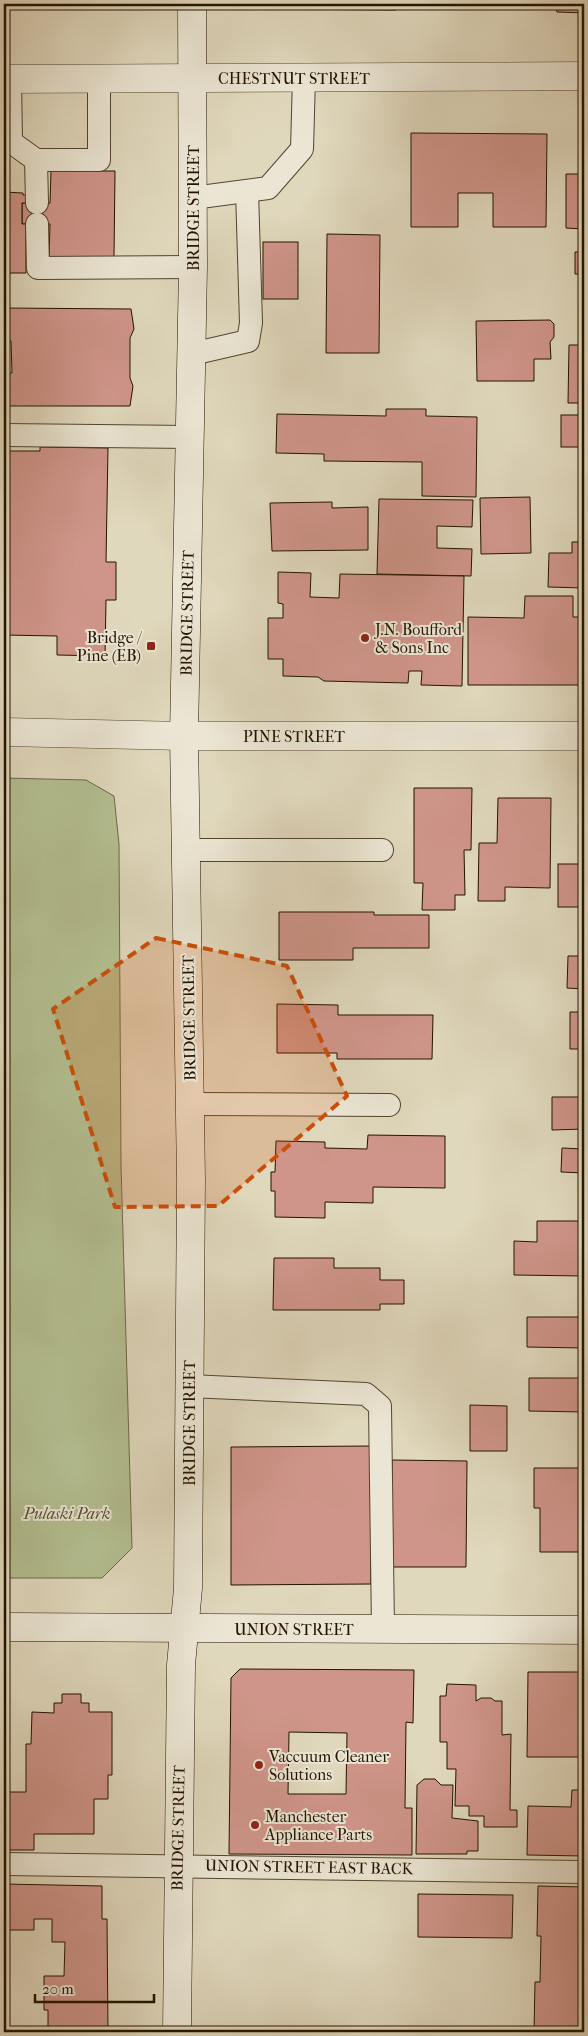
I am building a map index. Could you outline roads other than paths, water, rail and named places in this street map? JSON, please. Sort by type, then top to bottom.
[{"type":"main road","name":"BRIDGE STREET","points":[[176,2032],[181,1665],[188,1588],[190,1104],[184,736],[193,267],[192,4]]},
{"type":"main road","name":"CHESTNUT STREET","points":[[7,79],[584,76]]},
{"type":"main road","name":"PINE STREET","points":[[4,732],[184,736],[584,736]]},
{"type":"main road","name":"UNION STREET","points":[[4,1627],[584,1630]]},
{"type":"lane","points":[[193,198],[268,188],[302,149],[304,78]]},
{"type":"lane","points":[[7,79],[11,142],[36,160],[99,160],[99,79]]},
{"type":"lane","points":[[36,160],[38,268],[193,267]]},
{"type":"lane","points":[[192,354],[248,341],[251,323],[247,191]]},
{"type":"lane","points":[[4,436],[190,437]]},
{"type":"lane","points":[[186,850],[382,850]]},
{"type":"lane","points":[[190,1104],[389,1105]]},
{"type":"lane","points":[[189,1386],[366,1394],[380,1406],[384,1629]]},
{"type":"lane","name":"UNION STREET EAST BACK","points":[[4,1864],[584,1872]]},
{"type":"place","name":"J.N. Boufford & Sons Inc","points":[[365,638]]},
{"type":"place","name":"Bridge / Pine (EB)","points":[[151,646]]},
{"type":"place","name":"Vaccuum Cleaner Solutions","points":[[259,1765]]},
{"type":"place","name":"Manchester Appliance Parts","points":[[255,1825]]},
{"type":"park label","name":"Pulaski Park","points":[[67,1513]]}]
